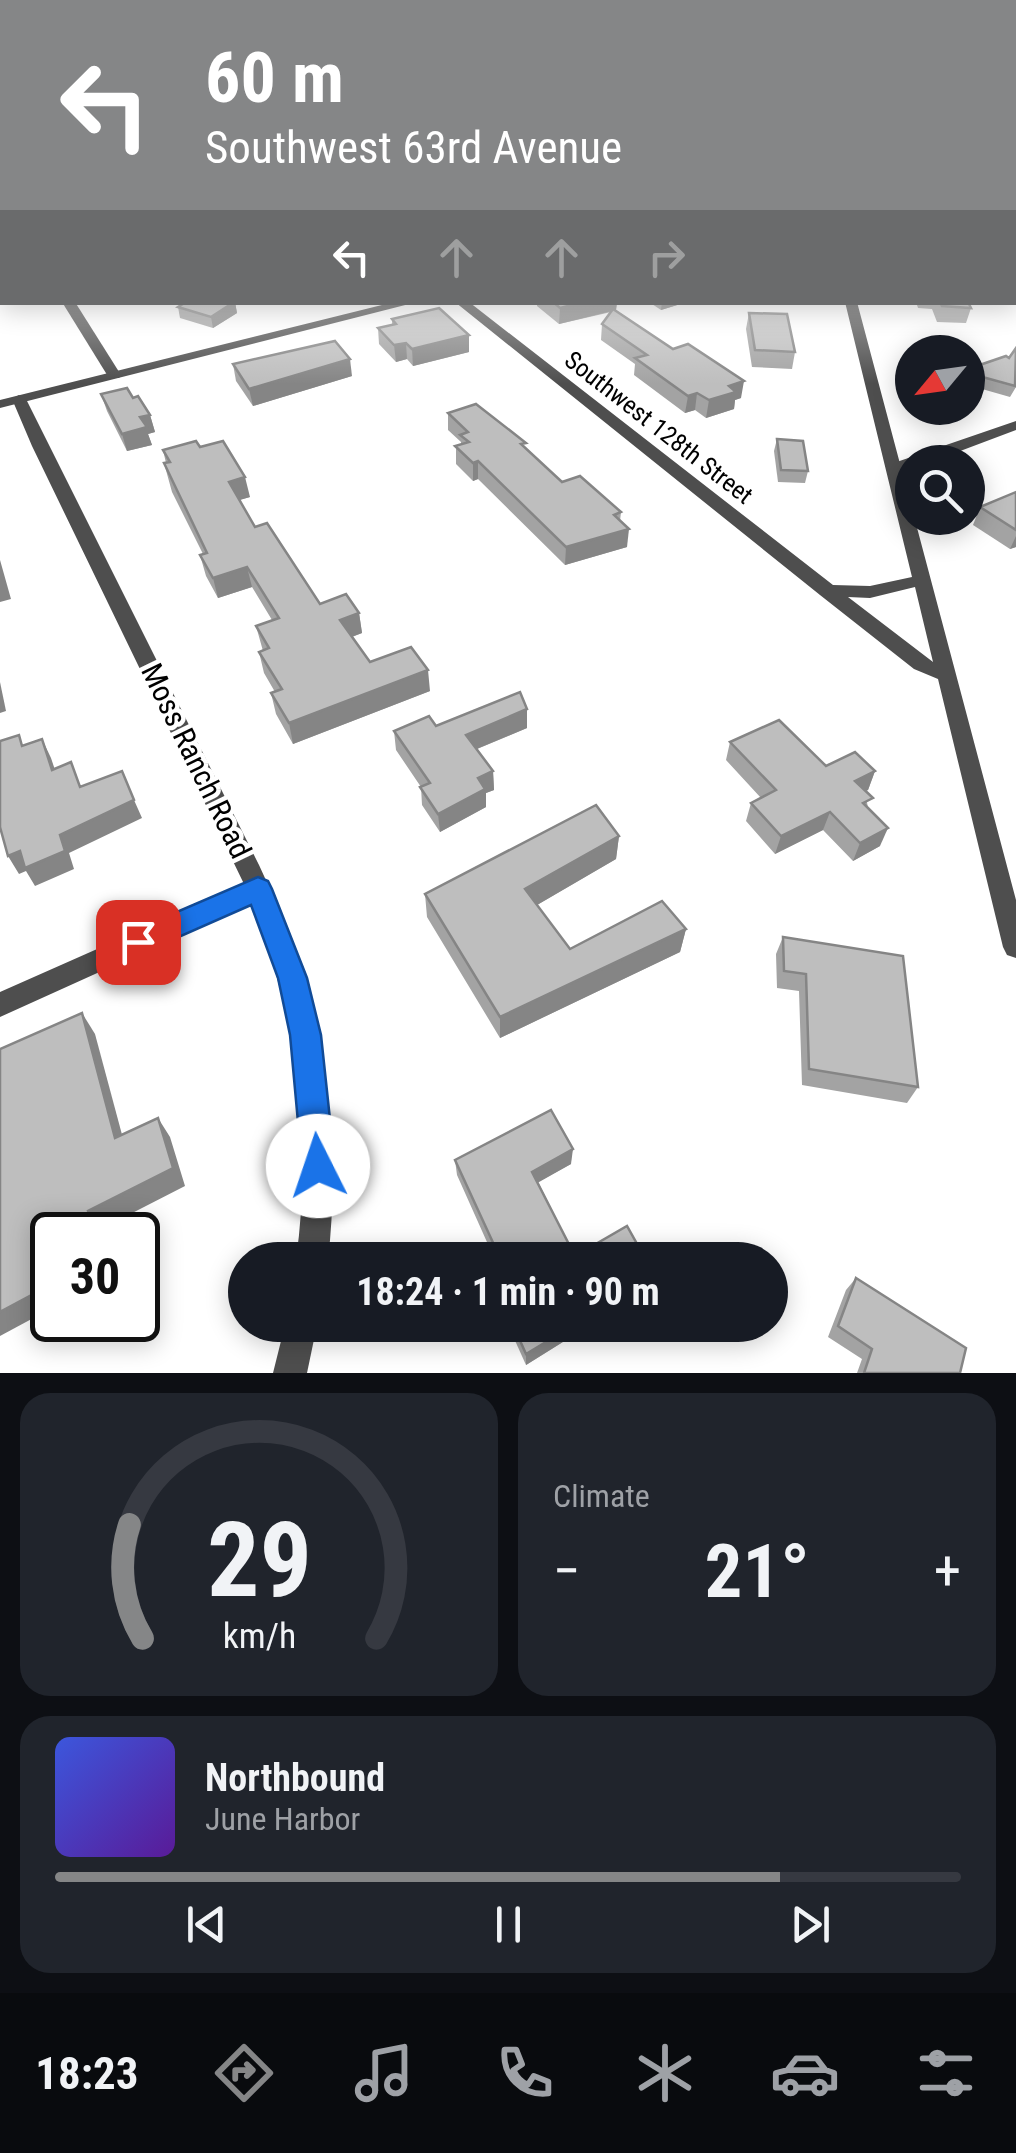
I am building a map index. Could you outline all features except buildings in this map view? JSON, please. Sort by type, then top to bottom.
[{"type":"street","points":[[70,305],[114,375]]},
{"type":"street","points":[[9,402],[399,305]]},
{"type":"street","name":"Southwest 128th Street","points":[[466,305],[921,664],[948,676]]},
{"type":"street","points":[[852,305],[1016,947]]},
{"type":"street","name":"Moss Ranch Road","points":[[9,402],[258,889],[292,978],[306,1035],[318,1166],[313,1242]]},
{"type":"street","points":[[893,466],[926,460],[1016,425]]},
{"type":"street","points":[[826,590],[870,592],[922,580]]},
{"type":"street","points":[[0,1005],[258,889]]},
{"type":"street","points":[[290,1373],[296,1342]]},
{"type":"route","points":[[138,942],[258,889],[292,978],[306,1035],[318,1166]]}]
